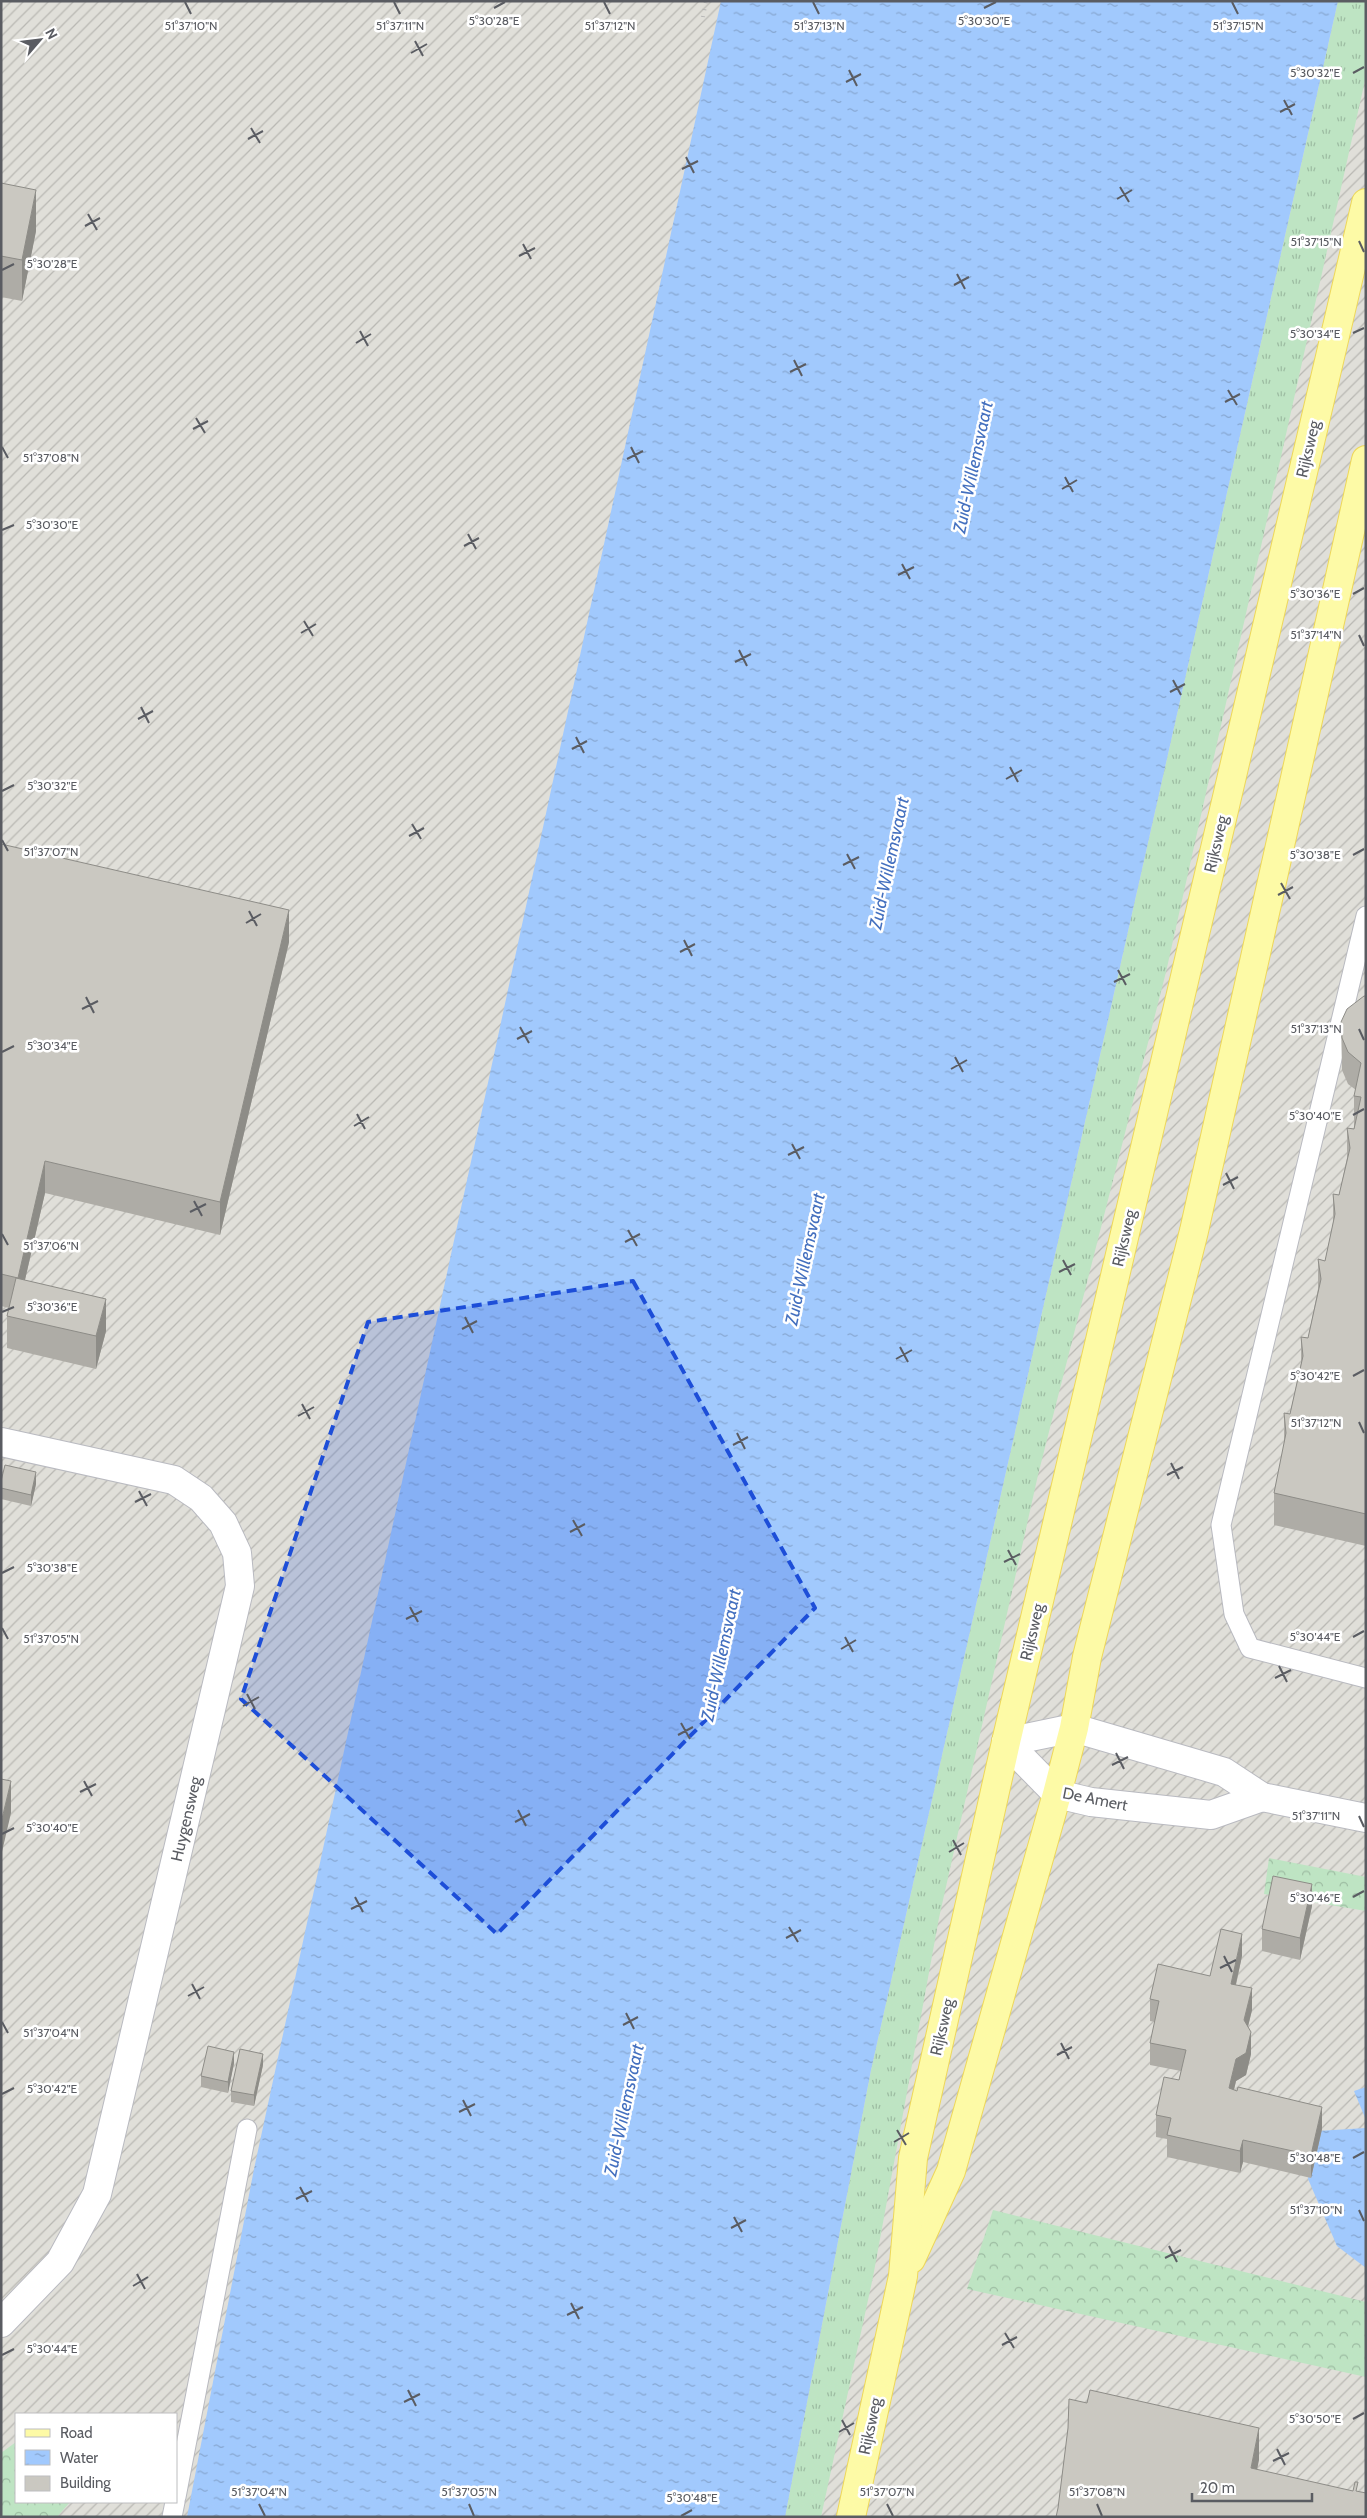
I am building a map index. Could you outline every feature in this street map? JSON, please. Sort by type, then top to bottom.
[{"type":"main road","name":"Rijksweg","points":[[851,2517],[903,2276],[912,2158],[1006,1742],[1366,203]]},
{"type":"main road","name":"Rijksweg","points":[[903,2276],[951,2171],[1074,1728],[1087,1657],[1196,1221],[1366,460]]},
{"type":"street","name":"Huygensweg","points":[[1,1442],[174,1480],[201,1498],[223,1523],[237,1553],[240,1586],[97,2194],[60,2262],[1,2323]]},
{"type":"street","points":[[1006,1742],[1074,1728],[1224,1772],[1262,1797],[1366,1818]]},
{"type":"street","name":"De Amert","points":[[1006,1742],[1057,1794],[1091,1802],[1211,1815],[1262,1797]]},
{"type":"lane","points":[[1366,916],[1221,1525],[1234,1614],[1250,1648],[1366,1678]]},
{"type":"lane","points":[[178,2487],[247,2129]]},
{"type":"lane","points":[[172,2517],[175,2503]]},
{"type":"highlighted area","points":[[633,1281],[815,1608],[497,1934],[241,1699],[368,1322]]},
{"type":"shaded area","points":[[1,1],[1366,1],[1366,2517],[1,2517]]},
{"type":"green space","points":[[1338,1],[1366,1],[1366,76],[1166,972],[1038,1475],[939,1918],[873,2277],[821,2517],[785,2517],[871,2070]]},
{"type":"green space","points":[[1269,1858],[1366,1877],[1366,1911],[1264,1894]]},
{"type":"green space","points":[[993,2210],[1366,2302],[1366,2377],[967,2289]]},
{"type":"green space","points":[[15,2443],[15,2503],[69,2503],[57,2517],[1,2517],[1,2453]]},
{"type":"water","name":"Zuid-Willemsvaart","points":[[721,1],[1338,1],[871,2070],[785,2517],[187,2517],[254,2169]]},
{"type":"water","points":[[1366,2087],[1366,2120],[1354,2091]]},
{"type":"water","points":[[1366,2128],[1366,2268],[1337,2246],[1308,2179],[1317,2131]]},
{"type":"building","points":[[1,183],[36,190],[22,260],[1,256]]},
{"type":"building","points":[[1,844],[289,910],[220,1202],[45,1161],[18,1278],[1,1274]]},
{"type":"building","points":[[1366,996],[1366,1514],[1274,1493],[1286,1433],[1284,1413],[1290,1414],[1303,1356],[1301,1337],[1308,1338],[1321,1279],[1318,1259],[1325,1261],[1335,1214],[1333,1194],[1339,1195],[1350,1148],[1347,1128],[1354,1129],[1361,1097],[1354,1096],[1361,1063],[1348,1052],[1342,1038],[1341,1022],[1347,1009]]},
{"type":"building","points":[[16,1278],[106,1299],[96,1336],[7,1316]]},
{"type":"building","points":[[5,1465],[36,1472],[31,1495],[1,1488]]},
{"type":"building","points":[[1,1779],[11,1781],[1,1823]]},
{"type":"building","points":[[1273,1876],[1312,1884],[1300,1938],[1262,1929]]},
{"type":"building","points":[[1221,1929],[1242,1934],[1231,1984],[1252,1988],[1244,2020],[1251,2032],[1246,2053],[1236,2059],[1229,2088],[1237,2091],[1238,2087],[1322,2107],[1311,2155],[1243,2140],[1240,2151],[1167,2135],[1171,2118],[1156,2115],[1164,2077],[1179,2080],[1186,2050],[1150,2043],[1159,2001],[1150,1999],[1158,1964],[1210,1976]]},
{"type":"building","points":[[208,2046],[234,2052],[228,2082],[201,2076]]},
{"type":"building","points":[[240,2049],[263,2054],[254,2095],[231,2091]]},
{"type":"building","points":[[1090,2390],[1259,2428],[1251,2468],[1353,2491],[1355,2482],[1358,2482],[1356,2491],[1366,2493],[1366,2517],[1056,2517],[1068,2428],[1069,2399],[1087,2403]]},
{"type":"railway","points":[[703,17],[706,1]]}]
